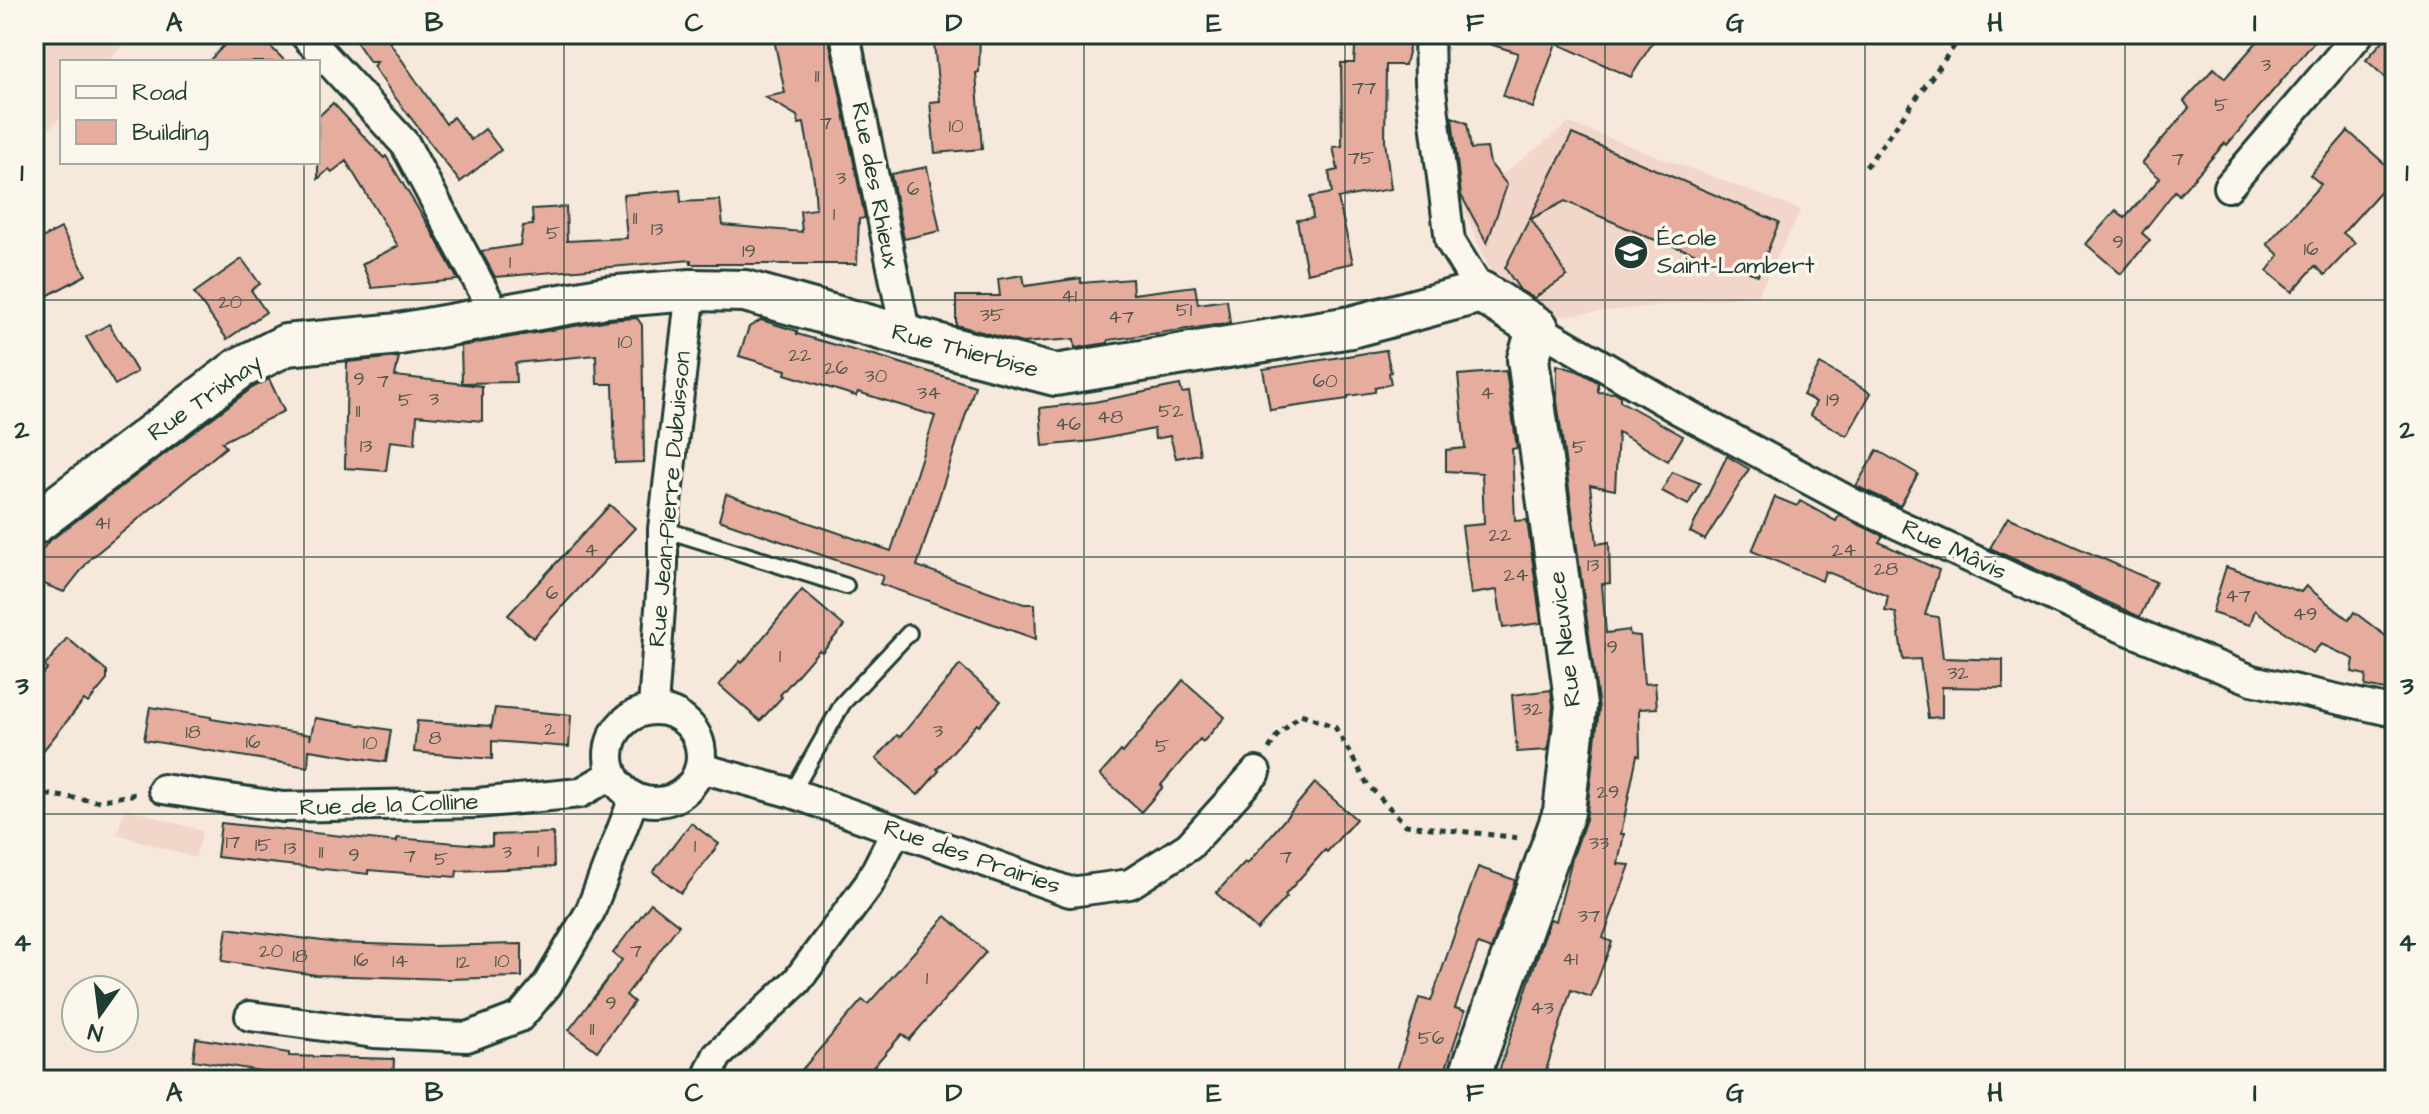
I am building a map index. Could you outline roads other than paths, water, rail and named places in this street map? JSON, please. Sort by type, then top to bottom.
[{"type":"street","points":[[304,34],[405,144],[496,315]]},
{"type":"street","name":"Rue des Rhieux","points":[[845,34],[906,336]]},
{"type":"street","points":[[1429,34],[1430,82],[1450,241],[1481,292],[1538,328]]},
{"type":"street","points":[[2228,187],[2359,34]]},
{"type":"street","name":"Rue Thierbise","points":[[496,315],[606,297],[691,290],[745,291],[1055,375],[1351,327],[1481,292]]},
{"type":"street","name":"Rue Jean-Pierre Dubuisson","points":[[653,708],[663,529],[691,290]]},
{"type":"street","name":"Rue Trixhay","points":[[34,524],[240,368],[286,345],[399,334],[496,315]]},
{"type":"street","name":"Rue Mâvis","points":[[1538,328],[1679,410],[1856,505],[2108,622],[2252,680],[2395,712]]},
{"type":"street","name":"Rue Neuvice","points":[[1468,1080],[1564,812],[1576,706],[1528,359],[1538,328]]},
{"type":"street","points":[[653,708],[681,716],[699,739],[701,768],[686,792],[660,803],[634,798],[620,788],[611,775],[609,745],[625,719],[653,708]]},
{"type":"street","name":"Rue des Prairies","points":[[701,768],[792,793],[1070,892],[1130,884],[1189,846],[1256,772]]},
{"type":"street","name":"Rue de la Colline","points":[[163,789],[283,807],[477,803],[580,793],[611,775]]},
{"type":"street","points":[[250,1016],[374,1033],[467,1037],[520,1017],[547,985],[590,912],[634,798]]},
{"type":"street","points":[[706,1080],[717,1056],[797,981],[869,884],[896,831]]},
{"type":"lane","points":[[663,529],[846,586]]},
{"type":"lane","points":[[792,793],[843,703],[909,633]]},
{"type":"place","name":"École Saint-Lambert","points":[[1631,252]]}]
